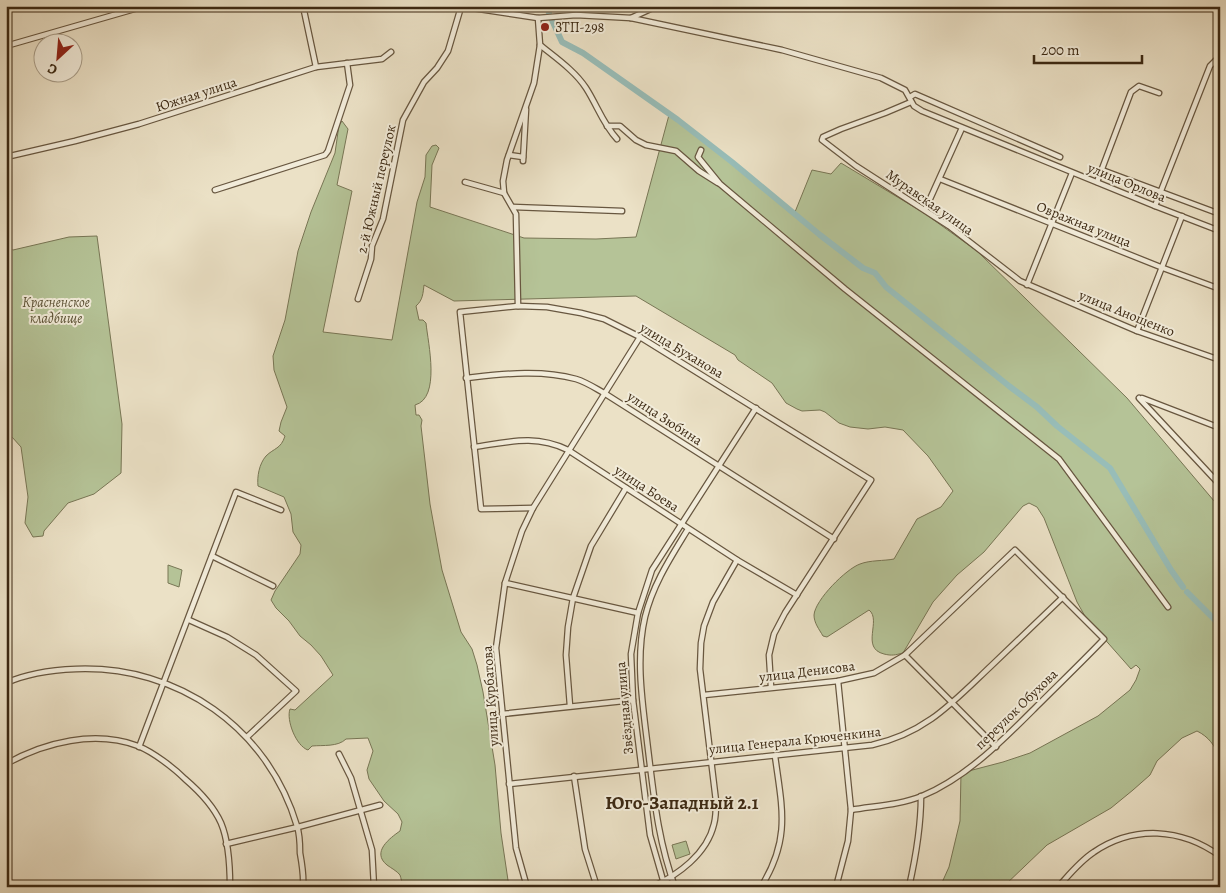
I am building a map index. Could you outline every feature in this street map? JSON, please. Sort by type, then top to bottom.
[{"type":"street","points":[[6,46],[145,6]]},
{"type":"street","points":[[303,6],[316,67]]},
{"type":"street","points":[[460,7],[538,18],[576,15],[631,18],[658,6]]},
{"type":"street","name":"2-й Южный переулок","points":[[358,299],[371,259],[372,246],[383,219],[403,120],[424,82],[438,68],[448,51],[460,7]]},
{"type":"street","points":[[518,306],[516,214],[504,193],[503,181],[508,157],[534,83],[540,45],[538,18]]},
{"type":"street","name":"улица Орлова","points":[[631,18],[782,50],[881,78],[905,90],[914,106],[922,111],[1220,231]]},
{"type":"street","points":[[540,45],[571,70],[586,87],[607,126],[617,139]]},
{"type":"street","name":"Южная улица","points":[[6,157],[139,124],[316,67],[382,59],[391,52]]},
{"type":"street","points":[[1155,206],[1210,66],[1220,56]]},
{"type":"street","points":[[214,190],[325,155],[350,85],[347,63]]},
{"type":"street","points":[[1097,182],[1131,92],[1139,86],[1159,93]]},
{"type":"street","points":[[910,99],[915,94],[1060,157]]},
{"type":"street","name":"Муравская улица","points":[[910,99],[823,137],[822,140],[856,166],[925,210],[1026,285]]},
{"type":"street","points":[[508,157],[523,159],[527,103]]},
{"type":"street","points":[[607,126],[620,126],[636,140],[646,145],[676,151],[698,171],[720,184],[846,289],[1059,459],[1168,607]]},
{"type":"street","points":[[925,210],[962,128]]},
{"type":"street","points":[[1026,154],[1028,143]]},
{"type":"street","points":[[701,150],[698,157],[720,184]]},
{"type":"street","name":"улица Орлова","points":[[1102,170],[1220,214]]},
{"type":"street","points":[[1026,285],[1072,173]]},
{"type":"street","name":"Овражная улица","points":[[940,179],[1162,268],[1220,289]]},
{"type":"street","points":[[465,182],[504,193]]},
{"type":"street","points":[[513,207],[622,211]]},
{"type":"street","points":[[1137,330],[1182,216]]},
{"type":"street","name":"улица Анощенко","points":[[1026,285],[1137,330],[1220,360]]},
{"type":"street","name":"улица Буханова","points":[[466,378],[460,312],[518,306],[547,307],[581,312],[604,319],[640,336],[871,480],[834,539]]},
{"type":"street","name":"улица Курбатова","points":[[527,887],[516,848],[496,648],[506,583],[520,538],[533,508],[640,336]]},
{"type":"street","name":"улица Зюбина","points":[[466,378],[515,373],[548,373],[578,380],[604,393],[834,539]]},
{"type":"street","points":[[466,378],[481,509],[533,508]]},
{"type":"street","points":[[1220,428],[1139,398],[1220,485]]},
{"type":"street","name":"Звёздная улица","points":[[664,884],[650,836],[633,700],[631,654],[638,613],[652,570],[756,408]]},
{"type":"street","name":"улица Боева","points":[[474,447],[533,439],[554,444],[568,450],[688,529],[797,596]]},
{"type":"street","points":[[570,706],[566,655],[568,627],[574,598],[591,546],[626,488]]},
{"type":"street","points":[[139,746],[236,492],[281,510]]},
{"type":"street","name":"Звёздная улица","points":[[675,887],[658,834],[642,699],[640,654],[645,619],[661,574],[688,529]]},
{"type":"street","points":[[771,687],[769,655],[774,634],[834,539]]},
{"type":"street","name":"улица Денисова","points":[[704,695],[838,681],[874,674],[905,655],[1016,550],[1063,597]]},
{"type":"street","points":[[212,556],[274,586]]},
{"type":"street","points":[[652,887],[664,884],[689,864],[711,834],[715,823],[716,812],[711,760],[700,669],[704,626],[713,602],[737,560]]},
{"type":"street","points":[[506,583],[638,613]]},
{"type":"street","name":"улица Генерала Крюченкина","points":[[509,784],[650,769],[711,760],[775,756],[872,745],[888,741],[909,733],[931,720],[952,703],[1063,597]]},
{"type":"street","name":"переулок Обухова","points":[[851,810],[894,804],[921,796],[940,787],[996,748],[1104,639],[1063,597]]},
{"type":"street","points":[[188,620],[227,638],[256,655],[296,691],[247,737]]},
{"type":"street","points":[[905,655],[996,748]]},
{"type":"street","points":[[6,683],[18,678],[56,670],[93,669],[138,674],[164,682],[216,709],[247,737],[260,752],[278,780],[298,827],[303,887]]},
{"type":"street","points":[[836,887],[848,841],[851,810],[838,681]]},
{"type":"street","points":[[502,714],[633,700]]},
{"type":"street","points":[[6,764],[25,753],[47,745],[83,739],[109,740],[139,746],[173,768],[202,794],[221,823],[230,864],[230,887]]},
{"type":"street","points":[[339,754],[351,778],[372,850],[374,887]]},
{"type":"street","points":[[761,887],[770,872],[783,831],[775,756]]},
{"type":"street","points":[[574,776],[585,849],[597,887]]},
{"type":"street","points":[[909,887],[920,832],[921,796]]},
{"type":"street","points":[[226,844],[380,805]]},
{"type":"street","points":[[1058,887],[1079,864],[1093,853],[1109,843],[1135,835],[1171,834],[1192,840],[1220,856]]},
{"type":"green space","points":[[669,115],[795,212],[812,170],[831,174],[841,163],[924,213],[977,251],[1127,398],[1220,508],[1220,757],[1211,742],[1197,731],[1182,738],[1157,761],[1150,775],[1111,808],[1047,845],[1003,887],[940,887],[949,867],[960,821],[961,773],[1030,753],[1098,716],[1130,690],[1140,669],[1136,665],[1131,669],[1086,618],[1077,602],[1044,518],[1037,507],[1029,503],[1023,506],[984,552],[957,575],[933,602],[903,653],[896,655],[884,654],[877,651],[873,646],[873,620],[869,610],[827,637],[823,636],[814,615],[820,601],[832,586],[847,572],[860,564],[894,559],[917,519],[941,507],[953,491],[928,456],[903,430],[885,427],[868,429],[850,427],[839,423],[820,410],[802,411],[797,409],[786,403],[772,383],[738,360],[735,355],[636,296],[454,301],[424,285],[423,294],[416,306],[419,320],[423,320],[426,323],[431,369],[428,392],[423,400],[415,405],[416,415],[419,415],[422,420],[421,426],[430,504],[442,570],[461,632],[472,649],[483,692],[495,765],[501,833],[509,887],[403,887],[400,875],[387,865],[381,855],[381,850],[387,841],[400,831],[402,822],[398,814],[384,801],[369,779],[367,770],[373,751],[368,738],[346,739],[335,744],[312,746],[308,750],[304,748],[293,732],[289,719],[290,709],[295,710],[333,675],[321,656],[300,636],[271,600],[300,554],[301,545],[293,532],[291,514],[284,497],[258,486],[258,475],[262,463],[266,456],[279,446],[285,436],[279,431],[287,407],[274,370],[273,356],[285,320],[298,251],[311,212],[335,153],[339,125],[342,121],[348,129],[337,185],[352,191],[323,332],[392,340],[417,202],[425,177],[426,155],[432,146],[436,145],[439,148],[432,165],[430,207],[524,238],[596,239],[636,237]]},
{"type":"green space","name":"Красненское кладбище","points":[[97,236],[122,424],[121,473],[94,494],[68,503],[44,531],[43,536],[33,537],[25,523],[28,497],[21,447],[12,437],[6,435],[6,247],[13,250],[69,237]]},
{"type":"green space","points":[[168,565],[182,570],[179,587],[168,583]]},
{"type":"green space","points":[[686,841],[690,854],[676,859],[672,845]]},
{"type":"waterway","points":[[548,6],[549,13]]},
{"type":"waterway","points":[[552,20],[562,42],[583,53],[678,120],[820,235],[863,268],[875,273],[886,287],[1037,407],[1057,426],[1110,468],[1183,587]]},
{"type":"waterway","points":[[1187,592],[1220,625]]},
{"type":"place","name":"ЗТП-298","points":[[545,27]]},
{"type":"district","name":"Юго-Западный 2.1","points":[[682,802]]}]
